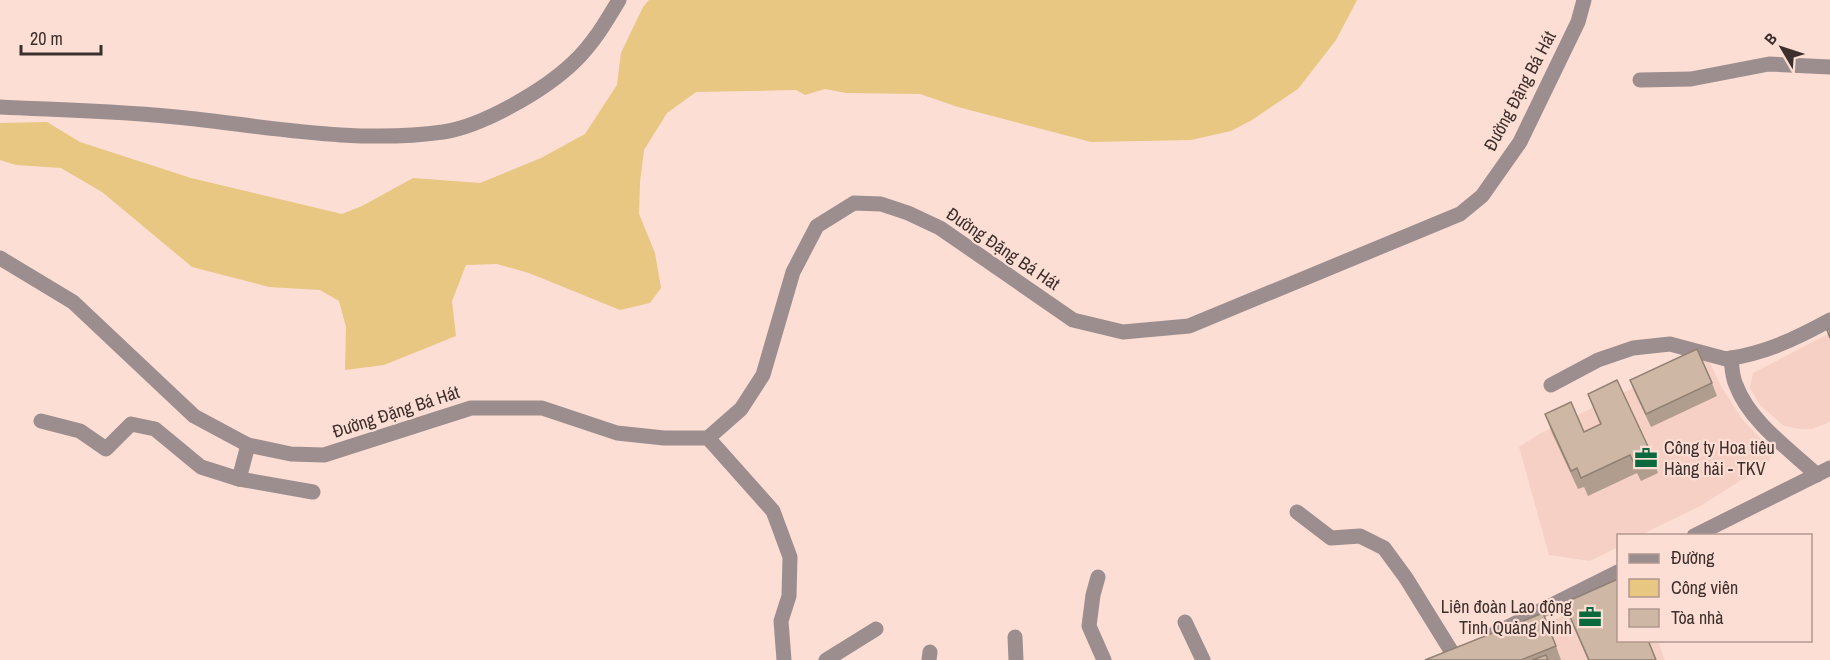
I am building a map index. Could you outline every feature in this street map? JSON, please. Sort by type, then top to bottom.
[{"type":"street","points":[[0,107],[144,113],[363,136],[446,131],[480,120],[515,104],[574,62],[601,31],[620,0]]},
{"type":"street","name":"Đường Đặng Bá Hát","points":[[0,258],[73,302],[194,416],[248,445],[291,454],[324,455],[471,408],[542,408],[617,434],[664,438],[708,438],[741,409],[763,375],[793,272],[817,226],[854,203],[881,204],[908,213],[940,228],[1073,320],[1123,332],[1189,326],[1460,214],[1482,196],[1520,142],[1578,22],[1584,0]]},
{"type":"street","points":[[1640,80],[1691,79],[1769,64],[1830,67]]},
{"type":"street","points":[[1551,385],[1598,360],[1633,348],[1670,344],[1726,359],[1754,354],[1791,341],[1830,320]]},
{"type":"street","points":[[1698,534],[1824,471],[1773,436],[1747,406],[1735,384],[1731,358]]},
{"type":"street","points":[[41,421],[80,431],[106,449],[131,424],[155,429],[201,467],[239,479],[313,492]]},
{"type":"street","points":[[708,438],[773,511],[790,557],[789,596],[781,621],[784,660]]},
{"type":"street","points":[[239,479],[248,445]]},
{"type":"street","points":[[1297,512],[1331,538],[1360,536],[1384,548],[1458,652],[1617,572]]},
{"type":"street","points":[[1098,577],[1089,626],[1104,660]]},
{"type":"street","points":[[1185,622],[1203,660]]},
{"type":"street","points":[[826,660],[876,629]]},
{"type":"street","points":[[1015,637],[1016,660]]},
{"type":"shaded area","points":[[1830,333],[1830,422],[1812,429],[1784,426],[1760,405],[1750,388],[1753,373]]},
{"type":"shaded area","name":"Công ty Hoa tiêu Hàng hải - TKV","points":[[1690,360],[1709,361],[1721,386],[1742,419],[1773,452],[1768,463],[1702,505],[1643,534],[1617,534],[1617,548],[1590,561],[1549,555],[1519,447],[1539,434]]},
{"type":"shaded area","name":"Liên đoàn Lao động Tỉnh Quảng Ninh","points":[[1617,593],[1617,642],[1658,642],[1665,660],[1461,660],[1482,649]]},
{"type":"green space","points":[[649,0],[1357,0],[1336,40],[1298,89],[1252,120],[1231,131],[1191,140],[1091,142],[958,107],[920,94],[846,93],[825,89],[805,95],[796,90],[696,92],[667,113],[644,150],[639,214],[655,253],[661,288],[650,303],[620,310],[529,273],[497,264],[466,265],[452,301],[456,336],[384,365],[345,370],[346,327],[339,301],[320,290],[269,287],[192,267],[102,192],[61,168],[16,165],[0,160],[0,123],[47,122],[80,142],[191,178],[342,214],[362,206],[413,178],[480,183],[541,158],[585,134],[617,85],[621,53],[643,7]]},
{"type":"building","points":[[1697,349],[1712,383],[1646,414],[1630,380]]},
{"type":"building","points":[[1617,380],[1652,455],[1634,463],[1630,455],[1581,478],[1577,468],[1571,471],[1545,414],[1571,402],[1584,432],[1601,424],[1588,394]]},
{"type":"building","points":[[1617,579],[1617,642],[1649,642],[1656,660],[1589,660],[1564,603]]},
{"type":"building","points":[[1543,613],[1556,646],[1521,660],[1425,660]]},
{"type":"building","points":[[1546,655],[1548,660],[1532,660]]},
{"type":"place","name":"Công ty Hoa tiêu Hàng hải - TKV","points":[[1646,458]]},
{"type":"place","name":"Liên đoàn Lao động Tỉnh Quảng Ninh","points":[[1590,617]]}]
